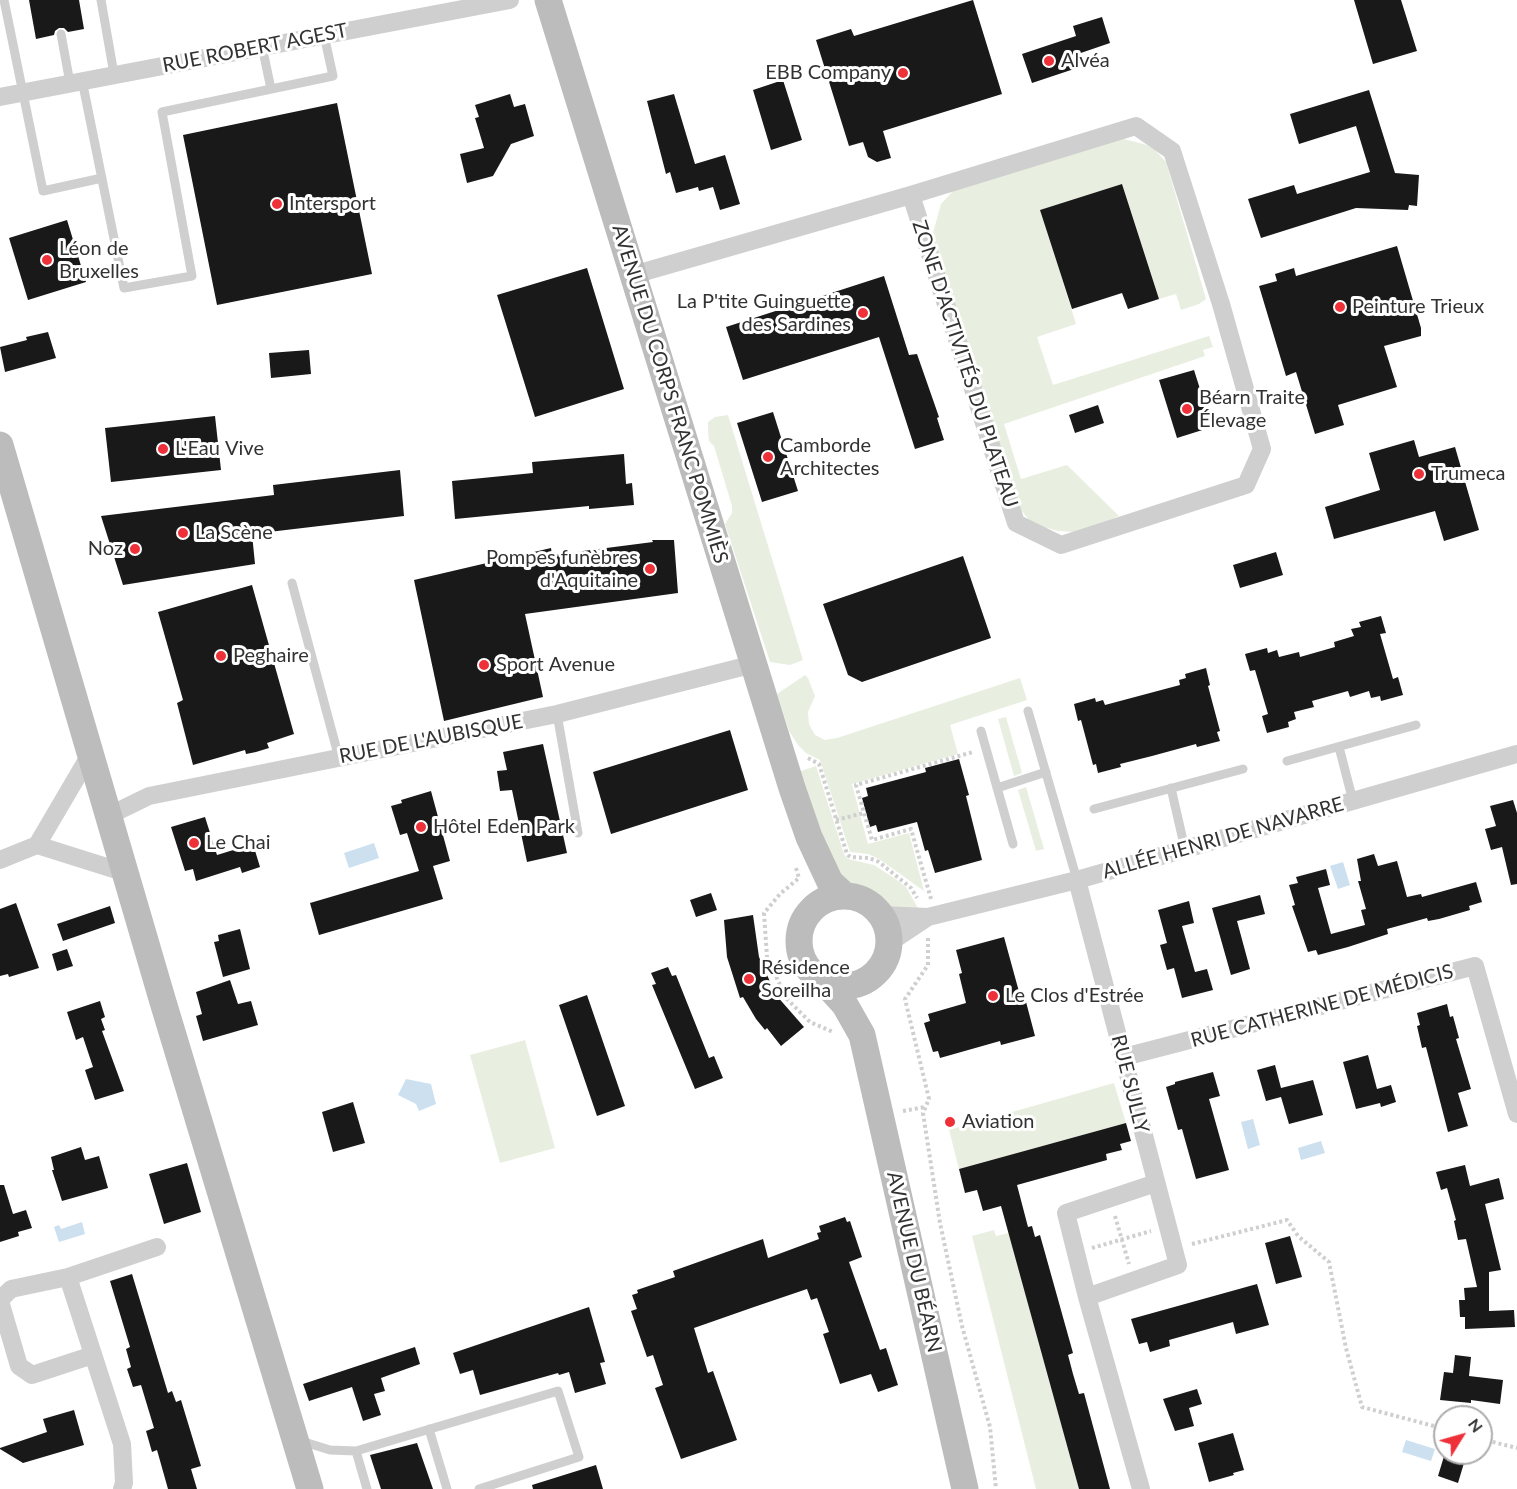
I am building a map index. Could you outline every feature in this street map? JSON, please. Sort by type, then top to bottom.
[{"type":"street","name":"RUE ROBERT AGEST","points":[[0,97],[510,0]]},
{"type":"street","name":"AVENUE DU CORPS FRANC POMMIÈS","points":[[548,0],[805,827]]},
{"type":"street","name":"ZONE D'ACTIVITÉS DU PLATEAU","points":[[633,275],[911,195],[1136,126],[1172,151],[1221,304],[1262,449],[1246,485],[1061,546],[1016,523],[911,195]]},
{"type":"street","points":[[0,445],[310,1489]]},
{"type":"street","name":"RUE DE L'AUBISQUE","points":[[110,815],[149,796],[557,714],[754,664]]},
{"type":"street","points":[[0,860],[37,845],[91,753]]},
{"type":"street","name":"ALLÉE HENRI DE NAVARRE","points":[[882,915],[932,917],[1077,880],[1517,754]]},
{"type":"street","points":[[805,827],[830,882],[844,895]]},
{"type":"street","points":[[805,827],[811,884],[806,916],[800,930],[799,945],[803,960],[812,973],[824,982],[839,986],[854,985],[879,970],[886,957],[889,943],[888,928],[882,915],[871,904],[844,895],[831,896],[816,904],[806,916]]},
{"type":"street","points":[[37,845],[126,873]]},
{"type":"street","name":"RUE SULLY","points":[[1077,880],[1178,1265],[1088,1297]]},
{"type":"street","name":"ALLÉE HENRI DE NAVARRE","points":[[889,943],[932,917]]},
{"type":"street","name":"RUE CATHERINE DE MÉDICIS","points":[[1124,1057],[1475,966],[1517,1114]]},
{"type":"street","name":"AVENUE DU BÉARN","points":[[850,1035],[873,975]]},
{"type":"street","name":"AVENUE DU BÉARN","points":[[824,982],[845,1005],[850,1035],[965,1489]]},
{"type":"street","points":[[1141,1489],[1075,1253],[1066,1213],[1156,1184]]},
{"type":"street","points":[[93,1355],[32,1375],[20,1366],[0,1300],[11,1288],[68,1277],[157,1247]]},
{"type":"street","points":[[68,1277],[122,1444],[124,1483],[122,1489]]},
{"type":"lane","points":[[4,0],[43,191],[102,178]]},
{"type":"lane","points":[[101,0],[114,74]]},
{"type":"lane","points":[[61,33],[102,178],[124,288],[192,276],[162,112],[333,76],[324,35]]},
{"type":"lane","points":[[262,46],[271,89]]},
{"type":"lane","points":[[291,583],[339,758]]},
{"type":"lane","points":[[1028,711],[1077,880]]},
{"type":"lane","points":[[557,714],[578,833]]},
{"type":"lane","points":[[1287,761],[1416,725]]},
{"type":"lane","points":[[981,731],[1013,844]]},
{"type":"lane","points":[[1339,747],[1353,801]]},
{"type":"lane","points":[[1094,809],[1243,769]]},
{"type":"lane","points":[[997,788],[1046,772]]},
{"type":"lane","points":[[1171,789],[1185,849]]},
{"type":"lane","points":[[295,1439],[330,1450],[356,1450],[558,1391],[579,1457],[479,1489]]},
{"type":"lane","points":[[429,1429],[447,1489]]},
{"type":"lane","points":[[356,1450],[367,1489]]},
{"type":"path","points":[[986,749],[856,785],[872,840],[911,829],[932,917],[928,964],[905,999],[929,1099],[922,1113],[940,1223],[962,1326],[990,1427],[996,1489]]},
{"type":"path","points":[[802,755],[819,764],[847,854],[850,857],[869,858],[901,878],[932,917]]},
{"type":"path","points":[[805,827],[832,808]]},
{"type":"path","points":[[836,820],[864,813]]},
{"type":"path","points":[[796,867],[799,878],[780,894],[764,913],[768,957],[786,998],[810,1022],[850,1035]]},
{"type":"path","points":[[897,1113],[926,1107]]},
{"type":"path","points":[[1110,1198],[1134,1281]]},
{"type":"path","points":[[1075,1253],[1181,1222],[1192,1245],[1287,1220],[1298,1236],[1329,1262],[1346,1348],[1362,1407],[1433,1426]]},
{"type":"path","points":[[1493,1442],[1517,1448]]},
{"type":"green space","points":[[1120,138],[1147,145],[1166,162],[1206,299],[1181,310],[1176,294],[1159,299],[1122,184],[1041,210],[1076,324],[1037,337],[1053,385],[1209,336],[1213,347],[1203,350],[1205,356],[1004,424],[1021,479],[1067,465],[1119,516],[1074,532],[1058,531],[1030,521],[1021,510],[1015,496],[933,233],[941,204],[953,191]]},
{"type":"green space","points":[[728,415],[803,660],[790,665],[770,662],[725,524],[732,513],[732,506],[714,446],[709,441],[708,422],[715,417]]},
{"type":"green space","points":[[805,675],[815,696],[808,712],[809,724],[815,735],[825,740],[1020,678],[1027,700],[950,725],[958,754],[852,784],[868,844],[909,833],[924,891],[879,859],[868,854],[850,852],[820,760],[806,753],[798,745],[789,731],[777,694]]},
{"type":"green space","points":[[1006,717],[1022,773],[1014,776],[998,719]]},
{"type":"green space","points":[[816,766],[844,854],[848,859],[874,865],[894,878],[906,887],[918,908],[887,910],[868,895],[843,885],[795,773]]},
{"type":"green space","points":[[1026,787],[1044,849],[1036,851],[1018,790]]},
{"type":"green space","points":[[525,1040],[555,1148],[500,1163],[470,1055]]},
{"type":"green space","points":[[1114,1083],[1126,1123],[959,1169],[949,1130]]},
{"type":"green space","points":[[994,1230],[996,1236],[1009,1233],[1079,1489],[1036,1489],[972,1236]]},
{"type":"water","points":[[374,843],[379,858],[349,868],[344,853]]},
{"type":"water","points":[[1343,862],[1350,885],[1338,889],[1330,866]]},
{"type":"water","points":[[406,1079],[431,1084],[436,1104],[419,1111],[416,1104],[398,1095]]},
{"type":"water","points":[[1253,1119],[1260,1145],[1248,1149],[1241,1122]]},
{"type":"water","points":[[1321,1141],[1325,1153],[1301,1160],[1298,1148]]},
{"type":"water","points":[[82,1222],[85,1234],[59,1242],[54,1227],[59,1225],[61,1229]]},
{"type":"water","points":[[1406,1440],[1433,1448],[1431,1461],[1402,1452]]},
{"type":"building","points":[[29,0],[79,0],[84,29],[68,32],[64,28],[59,28],[54,35],[36,39]]},
{"type":"building","points":[[973,0],[1002,94],[883,131],[891,158],[877,162],[868,157],[863,142],[849,146],[816,40],[851,29],[854,36]]},
{"type":"building","points":[[1354,0],[1401,0],[1417,51],[1373,64]]},
{"type":"building","points":[[1102,17],[1110,43],[1072,56],[1077,68],[1032,83],[1022,54],[1076,36],[1073,26]]},
{"type":"building","points":[[783,80],[802,140],[771,150],[753,90]]},
{"type":"building","points":[[1369,90],[1395,173],[1419,175],[1417,206],[1409,205],[1408,210],[1356,208],[1261,238],[1248,199],[1294,185],[1297,194],[1370,172],[1356,126],[1299,144],[1290,114]]},
{"type":"building","points":[[510,94],[514,107],[525,104],[534,136],[511,144],[493,176],[467,183],[460,154],[484,148],[475,118],[479,117],[475,105]]},
{"type":"building","points":[[674,94],[695,164],[725,155],[740,204],[720,210],[713,187],[699,191],[698,187],[676,193],[670,172],[666,174],[647,101]]},
{"type":"building","name":"Intersport","points":[[337,103],[372,274],[217,305],[183,135]]},
{"type":"building","points":[[1122,184],[1159,299],[1128,309],[1122,293],[1072,309],[1040,210]]},
{"type":"building","name":"Léon de Bruxelles","points":[[67,220],[86,282],[28,300],[9,238]]},
{"type":"building","name":"Peinture Trieux","points":[[1397,246],[1421,328],[1421,336],[1384,346],[1397,387],[1338,405],[1344,425],[1315,434],[1296,372],[1286,376],[1259,286],[1277,281],[1275,274],[1294,268],[1296,276]]},
{"type":"building","points":[[587,268],[624,389],[535,417],[497,295]]},
{"type":"building","points":[[884,276],[909,355],[917,354],[939,417],[937,418],[944,440],[915,449],[879,337],[743,380],[726,327]]},
{"type":"building","points":[[48,332],[56,358],[5,372],[0,347]]},
{"type":"building","points":[[309,350],[311,374],[271,378],[269,353]]},
{"type":"building","name":"Béarn Traite Élevage","points":[[1194,370],[1212,427],[1177,438],[1159,380]]},
{"type":"building","points":[[1098,405],[1104,423],[1075,433],[1069,415]]},
{"type":"building","name":"Camborde Architectes","points":[[773,412],[798,491],[762,502],[737,423]]},
{"type":"building","name":"L'Eau Vive","points":[[215,416],[221,470],[111,482],[105,428]]},
{"type":"building","name":"Trumeca","points":[[1414,440],[1419,457],[1455,447],[1479,530],[1444,541],[1435,511],[1334,539],[1325,507],[1380,490],[1369,453]]},
{"type":"building","points":[[624,454],[626,484],[632,483],[634,505],[589,509],[589,506],[455,519],[452,481],[533,473],[532,462]]},
{"type":"building","points":[[400,470],[404,516],[252,534],[255,564],[123,585],[101,516],[274,495],[273,485]]},
{"type":"building","name":"Sport Avenue","points":[[652,540],[674,540],[678,593],[525,614],[543,697],[444,721],[414,580],[551,548],[552,555],[653,542]]},
{"type":"building","points":[[1276,552],[1283,575],[1240,588],[1233,565]]},
{"type":"building","points":[[963,556],[991,638],[862,682],[848,675],[823,604]]},
{"type":"building","name":"Peghaire","points":[[252,585],[294,734],[267,743],[269,748],[256,752],[246,754],[245,750],[193,765],[177,703],[183,700],[158,612]]},
{"type":"building","points":[[1381,616],[1386,633],[1380,634],[1393,679],[1398,677],[1403,695],[1381,701],[1380,696],[1371,698],[1369,691],[1350,697],[1348,691],[1312,701],[1314,707],[1294,712],[1296,719],[1288,722],[1289,727],[1267,733],[1262,716],[1268,714],[1255,670],[1250,671],[1245,654],[1267,648],[1268,653],[1277,650],[1279,657],[1299,652],[1300,657],[1335,647],[1334,642],[1354,636],[1351,629],[1361,627],[1359,622]]},
{"type":"building","points":[[1206,668],[1210,685],[1208,686],[1220,731],[1217,732],[1220,741],[1197,747],[1196,744],[1120,764],[1121,767],[1098,773],[1096,764],[1093,765],[1081,720],[1078,721],[1074,704],[1095,698],[1096,702],[1103,700],[1105,705],[1180,685],[1179,680],[1186,678],[1185,674]]},
{"type":"building","points":[[730,730],[748,790],[611,834],[593,772]]},
{"type":"building","points":[[543,744],[567,853],[527,862],[512,790],[500,791],[497,771],[507,770],[503,752]]},
{"type":"building","points":[[959,759],[982,860],[935,873],[928,850],[925,851],[917,822],[878,832],[876,825],[870,827],[862,798],[868,796],[866,788],[926,772],[925,768]]},
{"type":"building","points":[[431,791],[450,861],[433,866],[443,899],[319,935],[310,903],[419,871],[407,833],[400,835],[391,806],[402,803],[401,800]]},
{"type":"building","points":[[1513,800],[1517,813],[1517,884],[1511,885],[1502,847],[1491,850],[1485,829],[1496,826],[1490,806]]},
{"type":"building","name":"Le Chai","points":[[205,817],[217,855],[253,844],[260,867],[242,873],[240,867],[196,881],[193,869],[185,871],[171,827]]},
{"type":"building","points":[[1374,854],[1378,866],[1397,861],[1407,897],[1421,894],[1422,897],[1476,882],[1482,902],[1469,906],[1470,910],[1439,919],[1428,921],[1427,918],[1387,929],[1388,934],[1348,947],[1318,955],[1316,950],[1308,952],[1292,906],[1295,905],[1289,885],[1298,883],[1296,877],[1326,869],[1330,885],[1318,888],[1331,934],[1365,925],[1361,910],[1366,909],[1358,881],[1361,881],[1357,859]]},
{"type":"building","points":[[711,893],[717,910],[696,917],[690,900]]},
{"type":"building","points":[[1260,895],[1265,914],[1237,921],[1250,969],[1231,975],[1212,908]]},
{"type":"building","points":[[1189,901],[1194,923],[1182,926],[1195,972],[1207,969],[1213,990],[1182,998],[1174,968],[1167,970],[1160,945],[1167,943],[1158,910]]},
{"type":"building","points":[[16,903],[39,968],[9,977],[8,974],[0,976],[0,909]]},
{"type":"building","points":[[110,906],[115,923],[63,941],[57,924]]},
{"type":"building","name":"Résidence Soreilha","points":[[753,915],[759,957],[776,995],[804,1027],[781,1046],[767,1028],[765,1030],[756,1019],[743,997],[740,998],[727,957],[724,920]]},
{"type":"building","points":[[240,929],[250,969],[223,977],[214,942],[219,941],[218,935]]},
{"type":"building","name":"Le Clos d'Estrée","points":[[1004,937],[1021,999],[1025,998],[1035,1036],[1001,1045],[1000,1041],[940,1058],[938,1051],[933,1052],[924,1023],[930,1021],[928,1014],[966,1003],[956,950]]},
{"type":"building","points":[[67,949],[73,966],[57,971],[52,954]]},
{"type":"building","points":[[668,967],[672,976],[676,975],[709,1058],[714,1056],[723,1078],[695,1089],[652,985],[656,984],[651,973]]},
{"type":"building","points":[[230,980],[238,1004],[251,1001],[258,1025],[203,1041],[196,1016],[202,1014],[196,992]]},
{"type":"building","points":[[587,995],[625,1106],[597,1116],[559,1005]]},
{"type":"building","points":[[100,1001],[105,1017],[101,1019],[105,1030],[102,1031],[124,1091],[95,1100],[85,1070],[93,1067],[83,1037],[76,1040],[67,1012]]},
{"type":"building","points":[[1447,1004],[1450,1017],[1453,1016],[1459,1038],[1456,1039],[1471,1089],[1458,1093],[1468,1126],[1448,1132],[1426,1047],[1422,1048],[1417,1026],[1420,1025],[1417,1013]]},
{"type":"building","points":[[1368,1055],[1377,1089],[1391,1085],[1396,1102],[1381,1107],[1380,1103],[1356,1109],[1343,1062]]},
{"type":"building","points":[[1275,1065],[1281,1088],[1313,1080],[1323,1115],[1289,1124],[1281,1097],[1266,1101],[1257,1070]]},
{"type":"building","points":[[1213,1072],[1220,1096],[1209,1099],[1229,1170],[1196,1179],[1182,1129],[1178,1130],[1166,1087],[1175,1082]]},
{"type":"building","points":[[353,1102],[365,1143],[333,1152],[322,1112]]},
{"type":"building","points":[[1126,1123],[1131,1141],[1120,1144],[1122,1150],[1106,1154],[1107,1160],[1017,1185],[1028,1227],[1032,1226],[1035,1237],[1040,1235],[1073,1353],[1068,1355],[1073,1374],[1079,1394],[1084,1393],[1110,1489],[1079,1489],[1001,1206],[983,1211],[977,1190],[965,1193],[959,1169]]},
{"type":"building","points":[[81,1147],[85,1160],[99,1156],[108,1188],[62,1201],[52,1170],[54,1170],[51,1157]]},
{"type":"building","points":[[187,1163],[201,1212],[164,1224],[149,1174]]},
{"type":"building","points":[[1465,1165],[1470,1186],[1499,1178],[1504,1199],[1485,1204],[1501,1270],[1489,1272],[1489,1311],[1514,1310],[1515,1327],[1465,1329],[1465,1317],[1460,1317],[1459,1300],[1465,1300],[1464,1288],[1477,1287],[1466,1239],[1458,1240],[1454,1221],[1456,1220],[1447,1188],[1441,1190],[1436,1172]]},
{"type":"building","points":[[0,1185],[4,1185],[13,1214],[26,1210],[32,1228],[18,1232],[19,1236],[0,1242]]},
{"type":"building","points":[[845,1217],[847,1222],[850,1221],[862,1257],[849,1262],[880,1350],[886,1348],[898,1385],[878,1392],[871,1374],[840,1384],[823,1334],[829,1332],[817,1298],[811,1300],[807,1289],[754,1307],[694,1328],[708,1373],[713,1371],[737,1440],[681,1459],[655,1388],[663,1385],[653,1355],[647,1357],[631,1311],[637,1309],[632,1295],[638,1293],[637,1290],[675,1277],[673,1271],[763,1239],[768,1258],[819,1239],[817,1233],[821,1232],[819,1226]]},
{"type":"building","points":[[1290,1236],[1302,1277],[1276,1284],[1265,1243]]},
{"type":"building","points":[[132,1274],[168,1393],[172,1391],[176,1402],[181,1400],[201,1466],[191,1469],[197,1489],[168,1489],[157,1450],[152,1452],[146,1431],[154,1428],[141,1385],[133,1387],[127,1369],[131,1367],[126,1349],[130,1347],[110,1281]]},
{"type":"building","points":[[1257,1284],[1269,1325],[1236,1334],[1233,1322],[1169,1340],[1170,1346],[1150,1352],[1147,1342],[1139,1344],[1131,1319]]},
{"type":"building","points":[[589,1307],[605,1362],[600,1363],[606,1384],[575,1393],[569,1372],[480,1395],[473,1370],[460,1374],[453,1353]]},
{"type":"building","points":[[415,1347],[420,1364],[381,1378],[385,1391],[374,1394],[381,1415],[363,1421],[352,1387],[309,1401],[303,1384]]},
{"type":"building","points":[[1455,1355],[1471,1357],[1469,1376],[1503,1380],[1500,1404],[1471,1400],[1471,1403],[1440,1400],[1444,1372],[1453,1373]]},
{"type":"building","points":[[1197,1389],[1202,1404],[1189,1408],[1194,1426],[1175,1431],[1163,1399]]},
{"type":"building","points":[[74,1410],[84,1445],[23,1463],[0,1449],[47,1432],[43,1419]]},
{"type":"building","points":[[1233,1433],[1244,1470],[1209,1482],[1198,1443]]},
{"type":"building","points":[[417,1443],[433,1489],[381,1489],[370,1455]]},
{"type":"building","points":[[596,1465],[603,1489],[533,1489],[532,1485]]},
{"type":"building","points":[[1441,1465],[1463,1465],[1458,1483],[1438,1476]]},
{"type":"place","name":"Alvéa","points":[[1049,61]]},
{"type":"place","name":"EBB Company","points":[[903,73]]},
{"type":"place","name":"Intersport","points":[[277,204]]},
{"type":"place","name":"Léon de Bruxelles","points":[[47,260]]},
{"type":"place","name":"Peinture Trieux","points":[[1340,307]]},
{"type":"place","name":"La P'tite Guinguette des Sardines","points":[[863,313]]},
{"type":"place","name":"Béarn Traite Élevage","points":[[1187,409]]},
{"type":"place","name":"L'Eau Vive","points":[[163,449]]},
{"type":"place","name":"Camborde Architectes","points":[[768,457]]},
{"type":"place","name":"Trumeca","points":[[1419,474]]},
{"type":"place","name":"La Scène","points":[[183,533]]},
{"type":"place","name":"Noz","points":[[135,549]]},
{"type":"place","name":"Pompes funèbres d'Aquitaine","points":[[650,569]]},
{"type":"place","name":"Peghaire","points":[[221,656]]},
{"type":"place","name":"Sport Avenue","points":[[484,665]]},
{"type":"place","name":"Hôtel Eden Park","points":[[421,827]]},
{"type":"place","name":"Le Chai","points":[[194,843]]},
{"type":"place","name":"Résidence Soreilha","points":[[749,979]]},
{"type":"place","name":"Le Clos d'Estrée","points":[[993,996]]},
{"type":"place","name":"Aviation","points":[[950,1122]]}]
